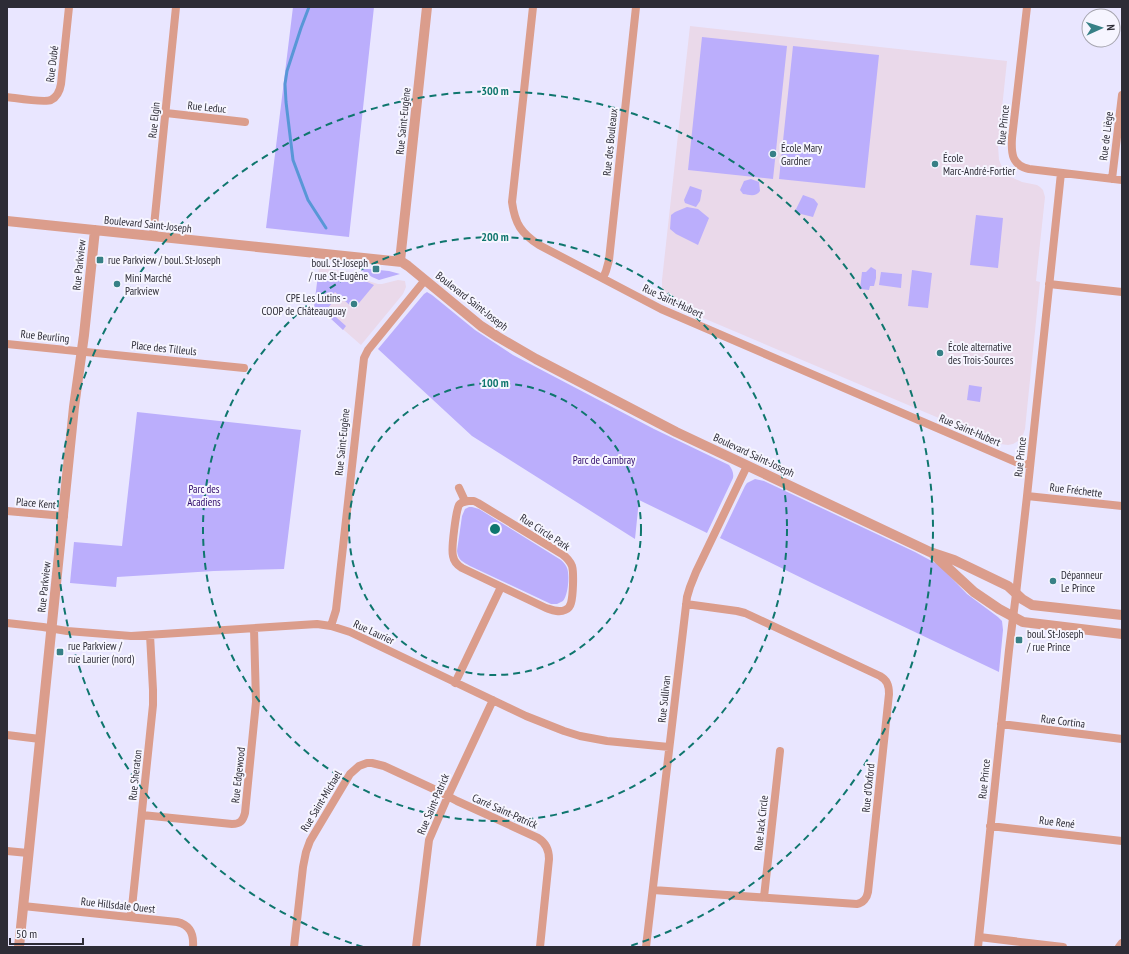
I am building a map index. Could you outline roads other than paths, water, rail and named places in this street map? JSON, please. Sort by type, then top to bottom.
[{"type":"street","name":"Rue Dubé","points":[[7,97],[47,101],[58,94],[61,84],[69,7]]},
{"type":"street","name":"Rue Elgin","points":[[153,236],[176,7]]},
{"type":"street","name":"Rue Saint-Eugène","points":[[400,261],[427,7]]},
{"type":"street","name":"Rue Saint-Hubert","points":[[533,7],[512,202],[514,217],[520,229],[535,242],[661,309],[1016,462],[1030,465]]},
{"type":"street","name":"Rue des Bouleaux","points":[[603,278],[609,257],[636,7]]},
{"type":"street","name":"Rue Prince","points":[[978,947],[1061,173],[1025,168],[1018,163],[1012,156],[1011,152],[1027,7]]},
{"type":"street","name":"Rue de Liège","points":[[1112,179],[1122,95]]},
{"type":"street","name":"Rue Leduc","points":[[166,113],[246,122]]},
{"type":"street","points":[[1061,173],[1122,180]]},
{"type":"street","name":"Boulevard Saint-Joseph","points":[[7,221],[400,261],[482,326],[515,347],[643,415],[747,466],[930,552],[954,560],[1008,586],[1022,599],[1032,605],[1122,615]]},
{"type":"street","name":"Rue Parkview","points":[[19,947],[74,407],[82,351],[95,230]]},
{"type":"street","name":"Rue Saint-Eugène","points":[[331,626],[336,610],[364,358],[368,350],[425,280]]},
{"type":"street","points":[[1049,284],[1122,292]]},
{"type":"street","name":"Rue Beurling","points":[[7,344],[82,351]]},
{"type":"street","name":"Place des Tilleuls","points":[[82,351],[244,368]]},
{"type":"street","name":"Rue Sullivan","points":[[646,947],[688,591],[747,466]]},
{"type":"street","points":[[459,488],[465,502]]},
{"type":"street","name":"Rue Fréchette","points":[[1027,496],[1122,506]]},
{"type":"street","name":"Rue Circle Park","points":[[471,501],[478,503],[562,554],[569,560],[572,568],[573,576],[571,602],[568,608],[562,611],[546,608],[501,587],[459,567],[453,558],[452,551],[457,514],[459,506],[465,502],[471,501]]},
{"type":"street","name":"Place Kent","points":[[7,511],[64,516]]},
{"type":"street","name":"Boulevard Saint-Joseph","points":[[930,552],[974,592],[999,610],[1023,622],[1029,624],[1122,634]]},
{"type":"street","points":[[455,683],[501,587]]},
{"type":"street","name":"Rue d'Oxford","points":[[653,890],[856,904],[862,902],[866,898],[868,892],[889,694],[888,685],[885,680],[880,676],[745,614],[732,610],[686,604]]},
{"type":"street","name":"Rue Laurier","points":[[7,624],[123,636],[317,624],[331,626],[350,632],[455,683],[540,722],[572,734],[607,741],[669,747]]},
{"type":"street","name":"Rue Edgewood","points":[[142,815],[232,824],[238,824],[242,820],[245,813],[256,702],[254,629]]},
{"type":"street","name":"Rue Sheraton","points":[[131,917],[153,697],[150,635]]},
{"type":"street","name":"Rue Saint-Patrick","points":[[416,947],[429,840],[493,700]]},
{"type":"street","name":"Rue Cortina","points":[[1001,724],[1122,739]]},
{"type":"street","points":[[7,736],[40,739]]},
{"type":"street","name":"Rue Jack Circle","points":[[764,897],[780,751]]},
{"type":"street","name":"Rue Saint-Michael","points":[[294,947],[302,867],[306,852],[313,836],[354,769],[367,763],[378,764],[448,796]]},
{"type":"street","name":"Carré Saint-Patrick","points":[[448,796],[538,838],[546,845],[549,859],[540,947]]},
{"type":"street","name":"Rue René","points":[[990,826],[1122,841]]},
{"type":"street","points":[[7,850],[28,853]]},
{"type":"street","name":"Rue Hillsdale Ouest","points":[[23,906],[182,923],[191,932],[193,947]]},
{"type":"street","points":[[979,937],[1063,947]]},
{"type":"street","points":[[1119,947],[1122,943]]},
{"type":"waterway","points":[[309,7],[287,71],[285,84],[286,102],[293,160],[308,200],[326,228]]},
{"type":"place","name":"École Mary Gardner","points":[[773,154]]},
{"type":"place","name":"École Marc-André-Fortier","points":[[935,164]]},
{"type":"place","name":"rue Parkview / boul. St-Joseph","points":[[100,260]]},
{"type":"place","name":"boul. St-Joseph / rue St-Eugène","points":[[376,269]]},
{"type":"place","name":"Mini Marché Parkview","points":[[117,284]]},
{"type":"place","name":"CPE Les Lutins - COOP de Châteauguay","points":[[354,304]]},
{"type":"place","name":"École alternative des Trois-Sources","points":[[940,353]]},
{"type":"place","name":"Dépanneur Le Prince","points":[[1053,581]]},
{"type":"place","name":"boul. St-Joseph / rue Prince","points":[[1019,640]]},
{"type":"place","name":"rue Parkview / rue Laurier (nord)","points":[[60,652]]},
{"type":"park label","name":"Parc de Cambray","points":[[604,460]]},
{"type":"park label","name":"Parc des Acadiens","points":[[204,495]]}]
